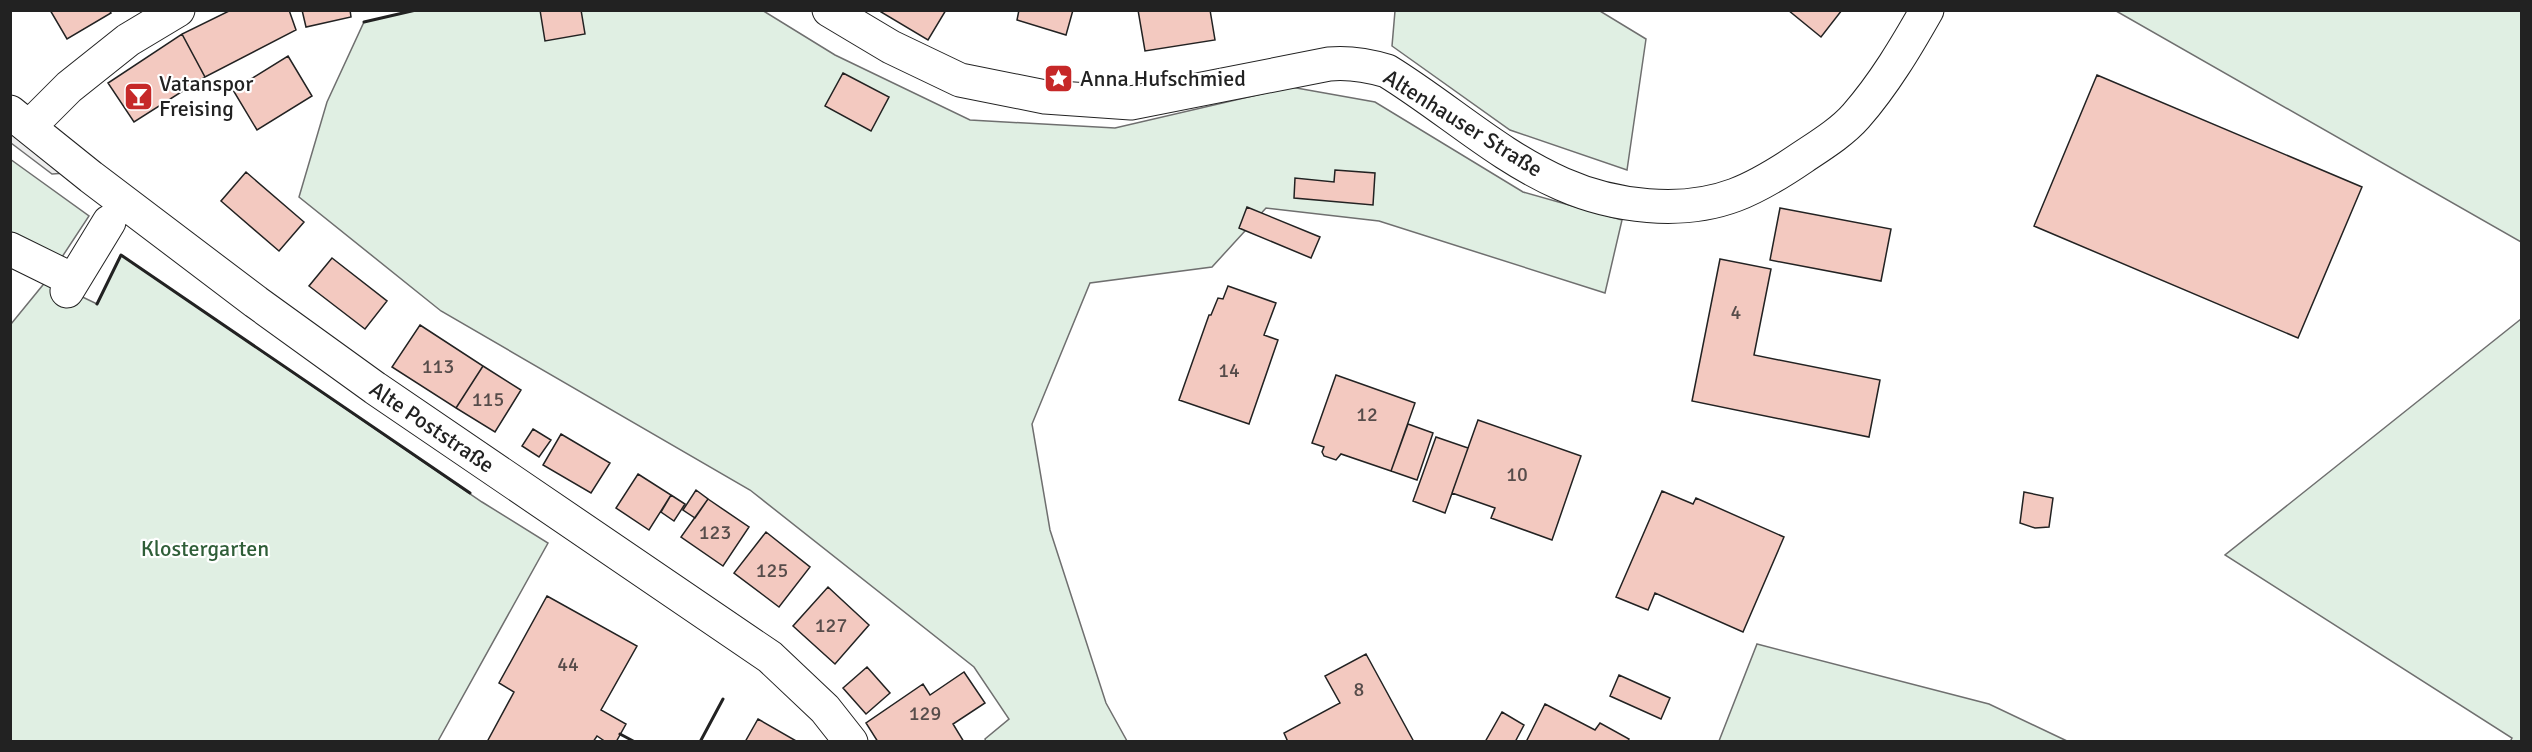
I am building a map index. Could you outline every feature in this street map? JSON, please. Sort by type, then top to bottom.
[{"type":"street","points":[[20,119],[69,87],[128,40],[178,10]]},
{"type":"street","name":"Altenhauser Straße","points":[[829,10],[891,47],[960,80],[1046,98],[1131,103],[1329,64],[1350,62],[1368,65],[1397,77],[1507,156],[1564,185],[1639,205],[1680,206],[1733,196],[1757,186],[1840,131],[1878,89],[1899,59],[1927,10]]},
{"type":"street","name":"Alte Poststraße","points":[[20,119],[270,312],[375,388],[770,657],[825,709],[851,741]]},
{"type":"street","points":[[10,249],[70,286],[109,222]]},
{"type":"green space","points":[[416,10],[762,10],[835,55],[970,120],[1115,128],[1291,87],[1375,102],[1523,192],[1622,220],[1605,293],[1379,221],[1266,208],[1212,267],[1090,283],[1032,424],[1050,530],[1106,703],[1127,741],[986,742],[985,739],[1009,719],[974,667],[750,490],[441,311],[299,197],[327,102],[364,22]]},
{"type":"green space","points":[[1395,11],[1600,11],[1646,39],[1627,170],[1510,130],[1392,46]]},
{"type":"green space","points":[[2116,11],[2521,11],[2521,242]]},
{"type":"green space","points":[[10,159],[89,216],[62,257],[11,232]]},
{"type":"green space","name":"Klostergarten","points":[[121,255],[482,502],[548,543],[438,741],[11,742],[11,324],[47,280],[97,304]]},
{"type":"green space","points":[[2521,319],[2522,741],[2510,742],[2512,738],[2225,555]]},
{"type":"green space","points":[[1757,644],[1989,704],[2067,741],[1719,741]]},
{"type":"shaded area","points":[[11,131],[68,173],[52,174],[11,143]]},
{"type":"building","points":[[50,10],[109,10],[111,13],[67,39]]},
{"type":"building","points":[[231,10],[289,10],[296,30],[205,77],[182,34]]},
{"type":"building","points":[[302,10],[350,10],[351,17],[306,27]]},
{"type":"building","points":[[540,10],[581,10],[585,34],[545,41]]},
{"type":"building","points":[[882,10],[946,10],[928,40],[881,12]]},
{"type":"building","points":[[1019,10],[1073,10],[1066,35],[1017,20]]},
{"type":"building","points":[[1138,10],[1210,10],[1215,40],[1145,51]]},
{"type":"building","points":[[1788,10],[1842,10],[1821,37]]},
{"type":"building","points":[[182,34],[205,77],[134,122],[108,83]]},
{"type":"building","points":[[288,56],[312,96],[257,130],[233,90]]},
{"type":"building","points":[[843,73],[889,97],[871,131],[825,106]]},
{"type":"building","points":[[2097,75],[2362,187],[2298,338],[2034,226]]},
{"type":"building","points":[[1335,170],[1375,173],[1373,205],[1294,198],[1295,178],[1334,182]]},
{"type":"building","points":[[246,172],[304,222],[279,251],[221,201]]},
{"type":"building","points":[[1247,207],[1320,237],[1311,258],[1239,228]]},
{"type":"building","points":[[1780,208],[1891,229],[1881,281],[1770,260]]},
{"type":"building","points":[[332,258],[387,301],[365,329],[309,286]]},
{"type":"building","points":[[1720,259],[1771,269],[1754,355],[1880,380],[1869,437],[1692,401]]},
{"type":"building","points":[[1228,286],[1276,303],[1264,335],[1278,340],[1249,424],[1179,400],[1209,315],[1218,298],[1223,299]]},
{"type":"building","points":[[420,325],[483,366],[456,408],[392,367]]},
{"type":"building","points":[[483,366],[521,390],[495,432],[456,408]]},
{"type":"building","points":[[1336,375],[1415,403],[1391,471],[1341,454],[1336,460],[1324,456],[1322,452],[1324,447],[1312,443]]},
{"type":"building","points":[[1478,420],[1581,456],[1552,540],[1491,518],[1495,508],[1452,493]]},
{"type":"building","points":[[1408,424],[1433,433],[1417,480],[1391,471]]},
{"type":"building","points":[[533,429],[551,440],[539,457],[522,446]]},
{"type":"building","points":[[561,434],[610,463],[591,493],[543,465]]},
{"type":"building","points":[[1436,437],[1468,448],[1445,513],[1413,501]]},
{"type":"building","points":[[638,474],[671,495],[649,530],[616,508]]},
{"type":"building","points":[[696,490],[708,499],[695,518],[683,510]]},
{"type":"building","points":[[1662,491],[1693,504],[1696,498],[1784,537],[1743,632],[1655,593],[1648,610],[1616,597]]},
{"type":"building","points":[[2024,492],[2053,498],[2049,527],[2035,528],[2020,523]]},
{"type":"building","points":[[671,495],[685,504],[674,521],[661,512]]},
{"type":"building","points":[[708,499],[749,527],[723,566],[681,537]]},
{"type":"building","points":[[766,532],[810,567],[779,607],[734,573]]},
{"type":"building","points":[[828,587],[869,625],[835,664],[793,626]]},
{"type":"building","points":[[547,596],[637,646],[601,710],[626,724],[616,742],[606,742],[597,736],[593,742],[487,742],[514,692],[499,683]]},
{"type":"building","points":[[1366,654],[1414,742],[1288,742],[1284,733],[1340,703],[1325,676]]},
{"type":"building","points":[[867,667],[890,693],[866,714],[843,688]]},
{"type":"building","points":[[964,672],[985,703],[953,724],[964,742],[878,742],[866,723],[923,684],[930,695]]},
{"type":"building","points":[[1619,675],[1670,698],[1661,719],[1610,696]]},
{"type":"building","points":[[1545,704],[1595,730],[1600,723],[1629,739],[1627,742],[1526,742]]},
{"type":"building","points":[[1502,712],[1524,725],[1515,742],[1485,742]]},
{"type":"building","points":[[758,719],[798,742],[745,742]]},
{"type":"wall","points":[[364,22],[416,10]]},
{"type":"wall","points":[[97,304],[121,255],[470,493]]},
{"type":"wall","points":[[700,742],[723,699]]},
{"type":"wall","points":[[620,734],[635,742]]},
{"type":"place","name":"Anna Hufschmied","points":[[1059,78]]},
{"type":"place","name":"Vatanspor Freising","points":[[138,96]]}]
